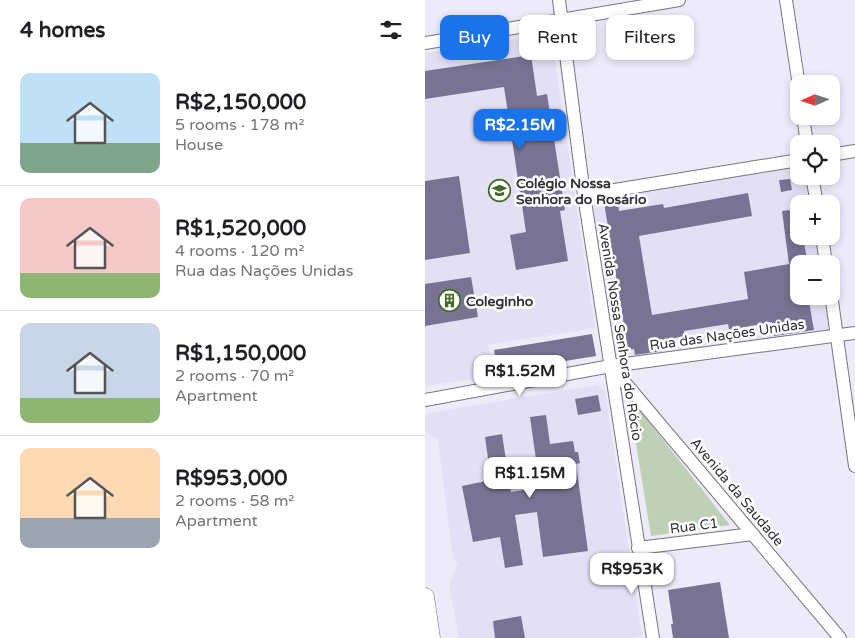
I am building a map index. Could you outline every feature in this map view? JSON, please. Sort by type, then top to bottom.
[{"type":"street","name":"Avenida Nossa Senhora do Rócio","points":[[559,0],[562,15]]},
{"type":"street","points":[[596,15],[679,0]]},
{"type":"street","points":[[787,0],[797,75]]},
{"type":"street","points":[[425,43],[519,28]]},
{"type":"street","name":"Avenida Nossa Senhora do Rócio","points":[[568,60],[584,195],[653,638]]},
{"type":"street","points":[[840,154],[855,151]]},
{"type":"street","points":[[584,195],[790,161]]},
{"type":"street","points":[[833,305],[855,466]]},
{"type":"street","name":"Rua das Nações Unidas","points":[[425,400],[611,366],[855,333]]},
{"type":"street","name":"Avenida da Saudade","points":[[611,366],[840,638]]},
{"type":"street","name":"Rua C1","points":[[638,548],[753,534]]},
{"type":"street","points":[[425,597],[431,638]]},
{"type":"shaded area","name":"Colégio Nossa Senhora do Rosário","points":[[519,39],[519,60],[555,60],[595,328],[488,345],[494,376],[425,386],[425,53],[440,51],[440,60],[509,60],[509,40]]},
{"type":"shaded area","points":[[790,163],[790,185],[810,185],[811,195],[790,195],[790,245],[819,245],[821,255],[790,255],[790,305],[829,305],[833,330],[611,366],[587,195]]},
{"type":"shaded area","points":[[597,385],[605,391],[642,636],[633,638],[459,638],[449,585],[458,563],[453,559],[438,440],[425,431],[425,417],[429,413]]},
{"type":"green space","points":[[628,395],[730,525],[651,536]]},
{"type":"building","points":[[519,57],[519,60],[532,60],[537,96],[547,94],[565,210],[560,211],[568,261],[516,270],[510,235],[526,232],[504,87],[425,99],[425,71],[509,60],[509,58]]},
{"type":"building","points":[[459,176],[470,253],[425,260],[425,181]]},
{"type":"building","points":[[790,179],[792,190],[781,192],[779,180]]},
{"type":"building","points":[[748,193],[752,216],[639,236],[652,315],[748,299],[744,272],[789,264],[782,211],[790,210],[790,245],[804,245],[806,255],[790,255],[790,305],[810,305],[814,330],[774,336],[772,322],[729,330],[728,324],[684,331],[685,336],[659,341],[662,351],[635,355],[634,349],[628,350],[604,202],[618,200],[619,211],[663,204],[664,208]]},
{"type":"building","name":"Coleginho","points":[[471,277],[478,317],[425,326],[425,284]]},
{"type":"building","points":[[592,334],[596,356],[498,372],[494,350]]},
{"type":"building","points":[[598,395],[601,411],[578,415],[575,399]]},
{"type":"building","points":[[546,415],[550,444],[573,441],[575,452],[578,452],[580,463],[576,464],[588,551],[543,557],[537,512],[515,515],[523,565],[505,568],[500,537],[473,542],[462,486],[491,480],[485,437],[502,434],[511,492],[540,488],[530,417]]},
{"type":"building","points":[[720,582],[729,638],[673,638],[668,590]]},
{"type":"building","points":[[521,616],[525,638],[495,638],[493,621]]},
{"type":"place","name":"Colégio Nossa Senhora do Rosário","points":[[500,191]]},
{"type":"place","name":"Coleginho","points":[[450,301]]}]
